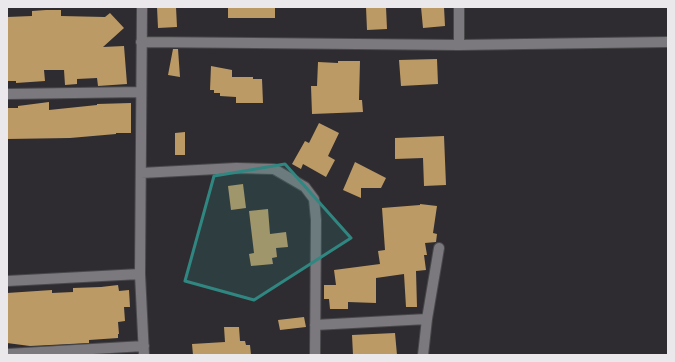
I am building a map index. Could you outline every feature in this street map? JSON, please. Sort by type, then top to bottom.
[{"type":"street","points":[[7,354],[144,350],[140,274],[142,7]]},
{"type":"street","points":[[459,7],[459,45]]},
{"type":"street","points":[[141,42],[459,45],[668,42]]},
{"type":"street","points":[[7,94],[142,92]]},
{"type":"street","points":[[141,173],[236,168],[274,169],[305,187],[314,199],[316,220],[314,355]]},
{"type":"street","points":[[423,355],[427,319],[439,248]]},
{"type":"street","points":[[7,281],[140,274]]},
{"type":"street","points":[[315,325],[427,319]]},
{"type":"highlighted area","points":[[285,164],[351,238],[254,300],[185,281],[214,176]]},
{"type":"building","points":[[157,7],[176,7],[177,27],[158,28]]},
{"type":"building","points":[[228,7],[275,7],[275,18],[228,18]]},
{"type":"building","points":[[366,7],[386,7],[387,29],[367,30]]},
{"type":"building","points":[[421,7],[444,7],[445,26],[423,28]]},
{"type":"building","points":[[61,10],[61,16],[105,17],[110,13],[124,28],[103,47],[124,46],[127,84],[98,86],[97,78],[77,79],[77,84],[65,85],[64,70],[44,70],[45,81],[16,83],[16,81],[7,81],[7,17],[32,16],[32,11]]},
{"type":"building","points":[[173,49],[178,49],[180,77],[168,75]]},
{"type":"building","points":[[437,59],[438,84],[401,86],[399,60]]},
{"type":"building","points":[[338,61],[360,61],[359,100],[362,100],[363,112],[312,114],[311,86],[317,86],[318,62],[338,63]]},
{"type":"building","points":[[211,66],[232,70],[232,77],[253,77],[253,79],[262,79],[263,103],[236,103],[236,97],[220,96],[220,93],[214,93],[214,90],[210,90]]},
{"type":"building","points":[[49,102],[49,110],[97,104],[131,103],[131,133],[116,133],[70,138],[7,139],[7,108],[18,108],[18,106]]},
{"type":"building","points":[[319,123],[339,133],[328,156],[335,160],[326,177],[303,164],[301,169],[292,164],[305,141],[309,143]]},
{"type":"building","points":[[185,132],[185,155],[175,155],[175,133]]},
{"type":"building","points":[[444,136],[446,185],[424,186],[423,158],[395,159],[395,138]]},
{"type":"building","points":[[355,162],[386,178],[381,188],[361,188],[361,198],[343,190]]},
{"type":"building","points":[[243,184],[246,208],[231,210],[228,186]]},
{"type":"building","points":[[420,204],[437,206],[433,233],[437,234],[436,242],[425,243],[427,255],[424,255],[426,270],[416,271],[417,307],[406,307],[404,274],[376,278],[376,303],[348,302],[348,309],[330,309],[329,299],[324,299],[324,285],[336,285],[334,270],[380,264],[378,251],[385,250],[382,208]]},
{"type":"building","points":[[268,209],[270,234],[286,232],[288,247],[276,248],[277,257],[272,258],[273,264],[251,266],[249,254],[254,253],[249,211]]},
{"type":"building","points":[[118,285],[119,291],[129,290],[130,307],[124,307],[125,321],[118,322],[118,338],[89,340],[89,343],[30,346],[7,343],[7,293],[52,290],[52,293],[73,292],[73,288]]},
{"type":"building","points":[[304,317],[306,327],[280,330],[278,320]]},
{"type":"building","points":[[224,327],[239,327],[240,341],[245,341],[246,345],[250,345],[251,355],[193,355],[192,344],[225,342]]},
{"type":"building","points":[[395,333],[397,355],[353,355],[352,335]]}]
